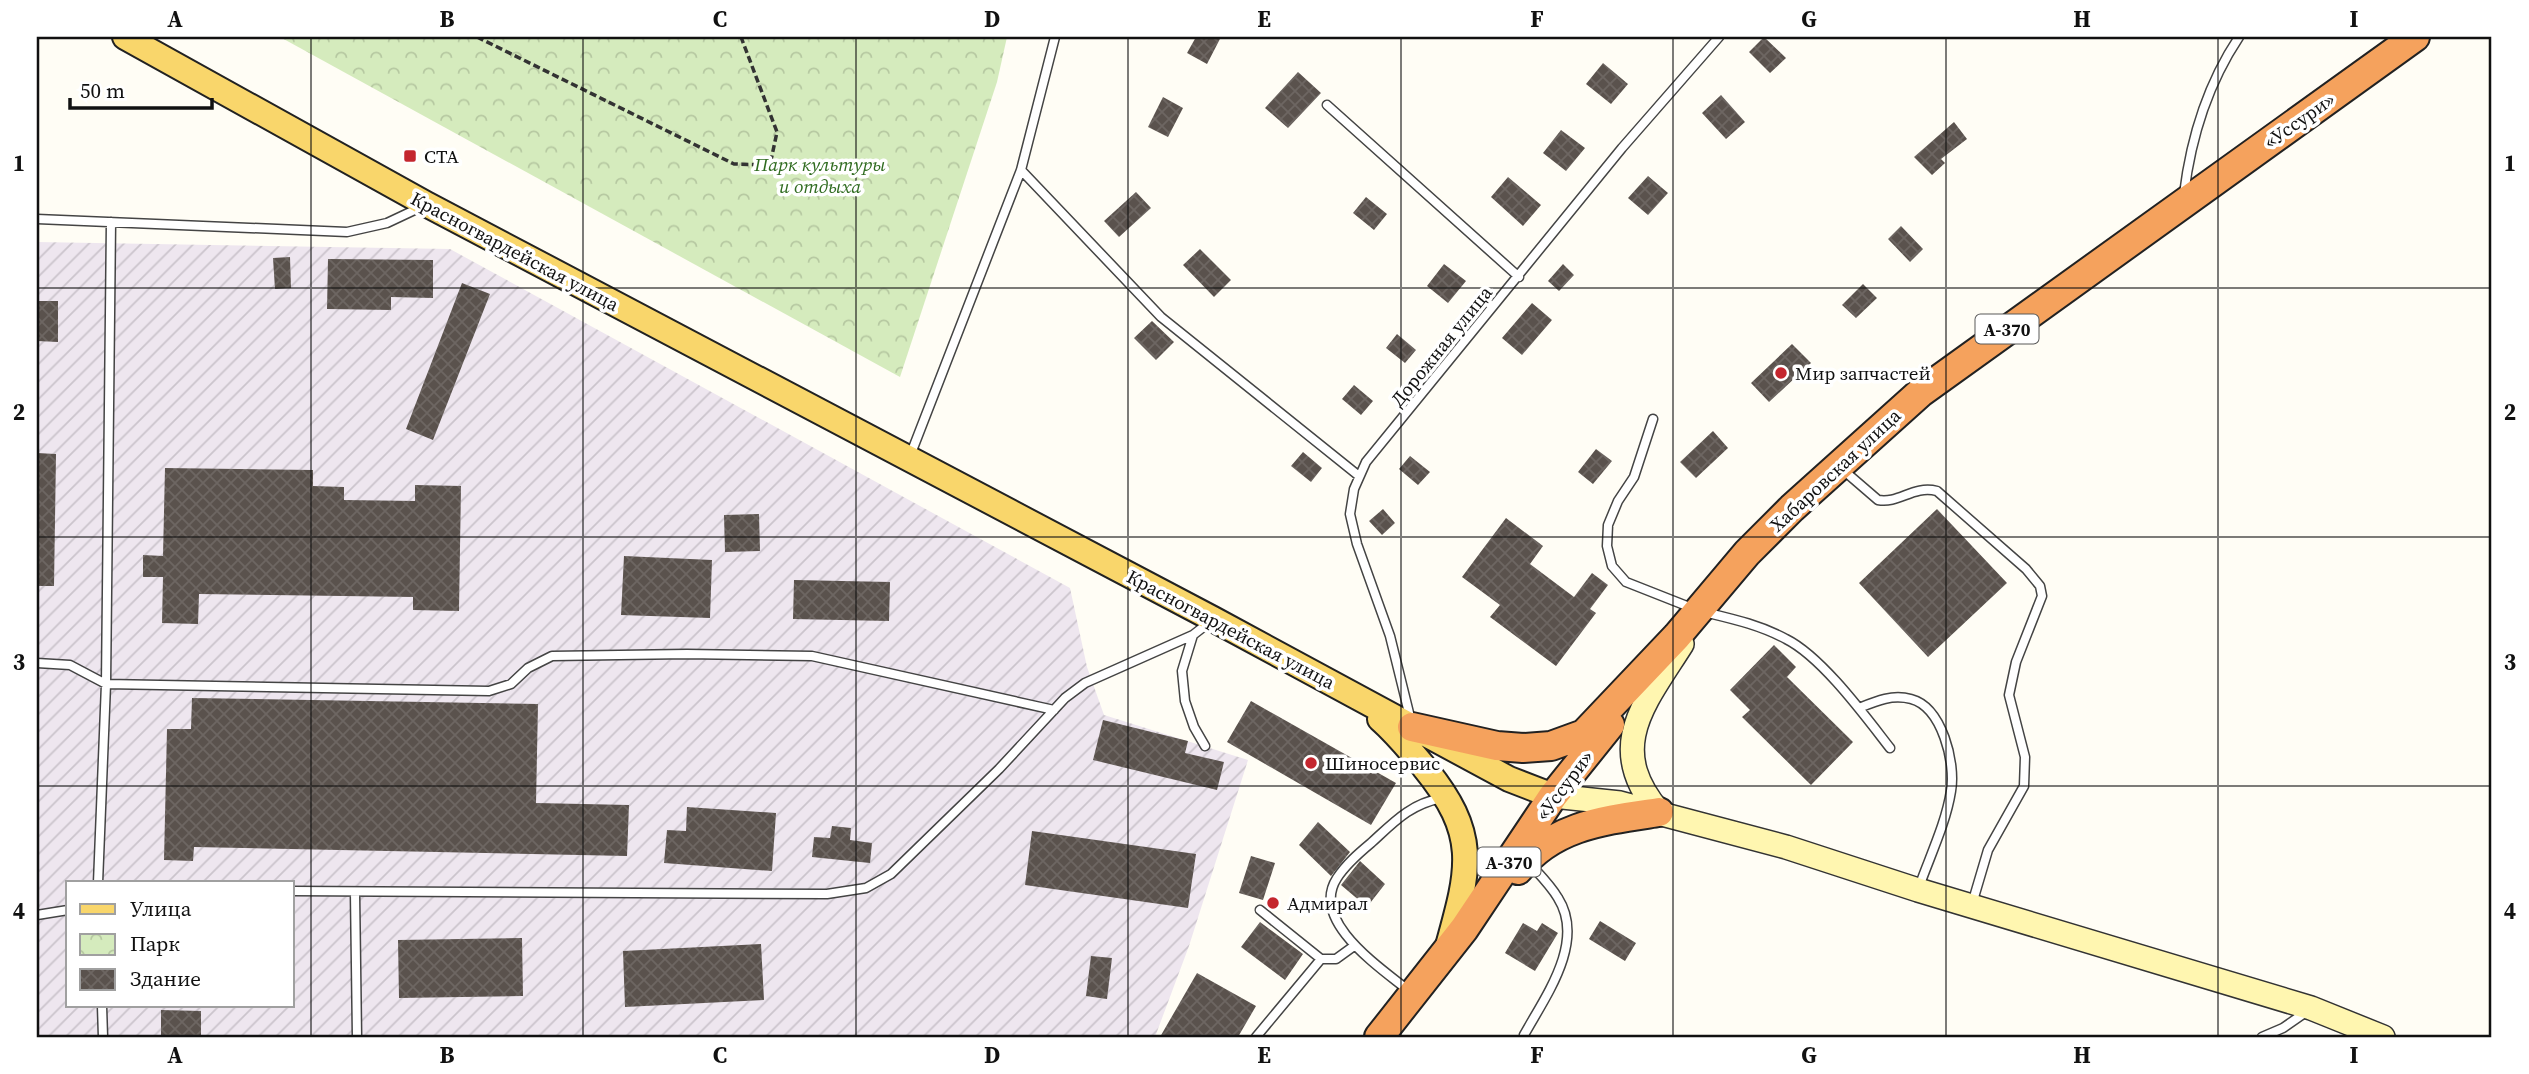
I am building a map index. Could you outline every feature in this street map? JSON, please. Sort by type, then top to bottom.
[{"type":"highway","name":"«Уссури»","points":[[2183,202],[2415,37]]},
{"type":"highway","name":"Хабаровская улица","points":[[1677,636],[1747,553],[1837,465],[1920,393],[2183,202]]},
{"type":"highway","name":"«Уссури»","points":[[1379,1037],[1456,939],[1553,796],[1677,636]]},
{"type":"highway","points":[[1412,727],[1497,746],[1537,747],[1570,741],[1603,716],[1677,636]]},
{"type":"highway","points":[[1456,939],[1526,859],[1567,830],[1659,812]]},
{"type":"main road","name":"Красногвардейская улица","points":[[125,37],[426,204],[1213,619],[1509,779],[1553,796]]},
{"type":"main road","points":[[1354,695],[1397,734],[1448,797],[1460,822],[1465,865],[1456,939]]},
{"type":"street","points":[[1659,812],[1638,786],[1633,767],[1632,745],[1640,712],[1652,688],[1689,633],[1700,611]]},
{"type":"street","points":[[1553,796],[1620,803],[1786,847],[1918,890],[2311,1008],[2383,1037]]},
{"type":"lane","points":[[909,459],[1021,170],[1055,37]]},
{"type":"lane","name":"Дорожная улица","points":[[1412,727],[1390,636],[1357,544],[1350,514],[1359,476],[1366,462],[1622,148],[1719,37]]},
{"type":"lane","points":[[2183,202],[2188,160],[2205,101],[2218,69],[2239,37]]},
{"type":"lane","points":[[1326,105],[1518,276]]},
{"type":"lane","points":[[1021,170],[1161,317],[1359,476]]},
{"type":"lane","points":[[37,219],[347,232],[387,223],[426,204]]},
{"type":"lane","points":[[98,881],[106,684],[111,222]]},
{"type":"lane","points":[[1653,419],[1634,478],[1618,501],[1608,525],[1607,546],[1612,566],[1626,582],[1700,611],[1752,624],[1789,640],[1808,655],[1859,708],[1890,748]]},
{"type":"lane","points":[[1837,465],[1878,500],[1892,500],[1908,492],[1927,488],[1937,491],[2026,569],[2040,586],[2042,596],[2016,662],[2009,695],[2025,757],[2024,786],[1988,850],[1971,905]]},
{"type":"lane","points":[[294,891],[827,894],[866,888],[891,874],[1085,683],[1192,635],[1213,619]]},
{"type":"lane","points":[[1192,635],[1182,671],[1185,701],[1194,727],[1205,746]]},
{"type":"lane","points":[[37,663],[70,665],[106,684],[489,691],[511,684],[528,668],[552,656],[812,656],[1055,710]]},
{"type":"lane","points":[[1859,708],[1882,699],[1913,699],[1933,716],[1951,752],[1952,788],[1948,805],[1918,890]]},
{"type":"lane","points":[[1411,993],[1354,946],[1338,923],[1333,911],[1336,880],[1355,857],[1405,811],[1425,801],[1448,797]]},
{"type":"lane","points":[[1524,1035],[1554,981],[1567,934],[1567,919],[1560,900],[1526,859]]},
{"type":"lane","points":[[355,893],[357,1037]]},
{"type":"lane","points":[[37,915],[66,910]]},
{"type":"lane","points":[[1260,910],[1321,959],[1336,959],[1354,946]]},
{"type":"lane","points":[[1256,1037],[1321,959]]},
{"type":"lane","points":[[102,1007],[103,1037]]},
{"type":"lane","points":[[2262,1037],[2283,1028],[2311,1008]]},
{"type":"path","points":[[477,37],[734,164],[770,165],[777,132],[741,37]]},
{"type":"shaded area","points":[[37,242],[450,249],[1070,588],[1087,667],[1104,715],[1248,760],[1189,946],[1155,1037],[37,1037]]},
{"type":"green space","name":"Парк культуры и отдыха","points":[[280,37],[1007,37],[997,82],[900,377]]},
{"type":"building","points":[[1196,37],[1221,37],[1207,64],[1187,53]]},
{"type":"building","points":[[1764,37],[1786,58],[1770,73],[1749,52]]},
{"type":"building","points":[[1603,63],[1628,84],[1611,104],[1586,84]]},
{"type":"building","points":[[1298,72],[1321,93],[1288,128],[1265,108]]},
{"type":"building","points":[[1721,95],[1745,122],[1726,139],[1702,113]]},
{"type":"building","points":[[1163,97],[1183,108],[1168,137],[1148,127]]},
{"type":"building","points":[[1954,122],[1967,139],[1941,159],[1945,163],[1932,175],[1914,157]]},
{"type":"building","points":[[1561,130],[1585,148],[1566,171],[1543,153]]},
{"type":"building","points":[[1648,176],[1668,193],[1648,215],[1628,198]]},
{"type":"building","points":[[1508,177],[1541,205],[1523,226],[1491,197]]},
{"type":"building","points":[[1136,192],[1151,208],[1119,237],[1104,221]]},
{"type":"building","points":[[1366,197],[1387,214],[1374,230],[1353,213]]},
{"type":"building","points":[[1901,226],[1923,249],[1910,262],[1888,239]]},
{"type":"building","points":[[1200,249],[1231,280],[1214,297],[1183,265]]},
{"type":"building","points":[[290,257],[291,288],[275,289],[273,258]]},
{"type":"building","points":[[328,259],[433,260],[433,298],[391,297],[391,310],[327,309]]},
{"type":"building","points":[[1444,264],[1466,281],[1448,303],[1427,286]]},
{"type":"building","points":[[1563,264],[1574,275],[1559,291],[1548,281]]},
{"type":"building","points":[[462,283],[490,294],[433,440],[406,429]]},
{"type":"building","points":[[1863,284],[1877,298],[1856,318],[1842,305]]},
{"type":"building","points":[[37,301],[58,301],[58,342],[37,341]]},
{"type":"building","points":[[1532,303],[1552,320],[1522,355],[1502,338]]},
{"type":"building","points":[[1152,321],[1174,342],[1156,360],[1134,338]]},
{"type":"building","points":[[1397,334],[1416,350],[1405,363],[1386,348]]},
{"type":"building","name":"Мир запчастей","points":[[1792,344],[1811,363],[1769,402],[1751,383]]},
{"type":"building","points":[[1354,385],[1373,401],[1361,415],[1342,399]]},
{"type":"building","points":[[1713,431],[1728,448],[1696,478],[1680,462]]},
{"type":"building","points":[[1596,449],[1612,461],[1593,484],[1578,472]]},
{"type":"building","points":[[1303,452],[1322,468],[1311,482],[1291,466]]},
{"type":"building","points":[[37,453],[56,454],[54,586],[37,586]]},
{"type":"building","points":[[1410,456],[1430,472],[1418,485],[1399,469]]},
{"type":"building","points":[[165,468],[313,470],[313,486],[344,487],[344,500],[415,501],[415,485],[461,486],[459,611],[413,610],[413,597],[199,594],[198,624],[162,623],[163,577],[143,577],[143,555],[163,556]]},
{"type":"building","points":[[1383,509],[1395,523],[1382,535],[1369,521]]},
{"type":"building","points":[[1937,509],[2007,583],[1928,657],[1859,583]]},
{"type":"building","points":[[759,514],[760,551],[725,552],[724,515]]},
{"type":"building","points":[[1506,518],[1543,546],[1530,564],[1574,597],[1592,573],[1608,585],[1590,609],[1596,613],[1556,666],[1490,617],[1500,605],[1462,577]]},
{"type":"building","points":[[624,556],[712,560],[710,618],[621,615]]},
{"type":"building","points":[[794,580],[890,582],[889,621],[793,619]]},
{"type":"building","points":[[1774,645],[1796,667],[1787,677],[1853,742],[1811,785],[1742,717],[1750,710],[1730,690]]},
{"type":"building","points":[[192,698],[538,704],[536,803],[629,805],[627,856],[194,847],[193,861],[164,860],[167,729],[191,729]]},
{"type":"building","name":"Шиносервис","points":[[1251,701],[1396,783],[1371,825],[1227,742]]},
{"type":"building","points":[[1103,720],[1188,741],[1185,753],[1224,762],[1217,790],[1093,760]]},
{"type":"building","points":[[687,807],[776,813],[772,871],[664,863],[667,830],[686,831]]},
{"type":"building","points":[[1318,822],[1350,852],[1331,876],[1299,845]]},
{"type":"building","points":[[832,826],[851,828],[850,840],[872,843],[870,863],[812,857],[814,837],[830,838]]},
{"type":"building","points":[[1032,831],[1196,854],[1188,908],[1025,885]]},
{"type":"building","points":[[1251,856],[1275,863],[1263,900],[1239,893]]},
{"type":"building","points":[[1360,861],[1385,884],[1367,907],[1341,885]]},
{"type":"building","points":[[1600,921],[1636,943],[1625,961],[1589,939]]},
{"type":"building","points":[[1260,922],[1303,954],[1285,980],[1241,947]]},
{"type":"building","points":[[1523,923],[1537,931],[1542,923],[1558,933],[1535,971],[1505,953]]},
{"type":"building","points":[[522,938],[523,996],[399,998],[398,940]]},
{"type":"building","points":[[761,944],[764,1000],[625,1007],[623,951]]},
{"type":"building","points":[[1091,956],[1112,958],[1107,999],[1086,996]]},
{"type":"building","points":[[1197,973],[1256,1006],[1238,1037],[1160,1037]]},
{"type":"building","points":[[161,1010],[201,1011],[201,1037],[161,1037]]},
{"type":"place","name":"СТА","points":[[410,156]]},
{"type":"place","name":"Мир запчастей","points":[[1781,373]]},
{"type":"place","name":"Шиносервис","points":[[1311,763]]},
{"type":"place","name":"Адмирал","points":[[1273,903]]}]
